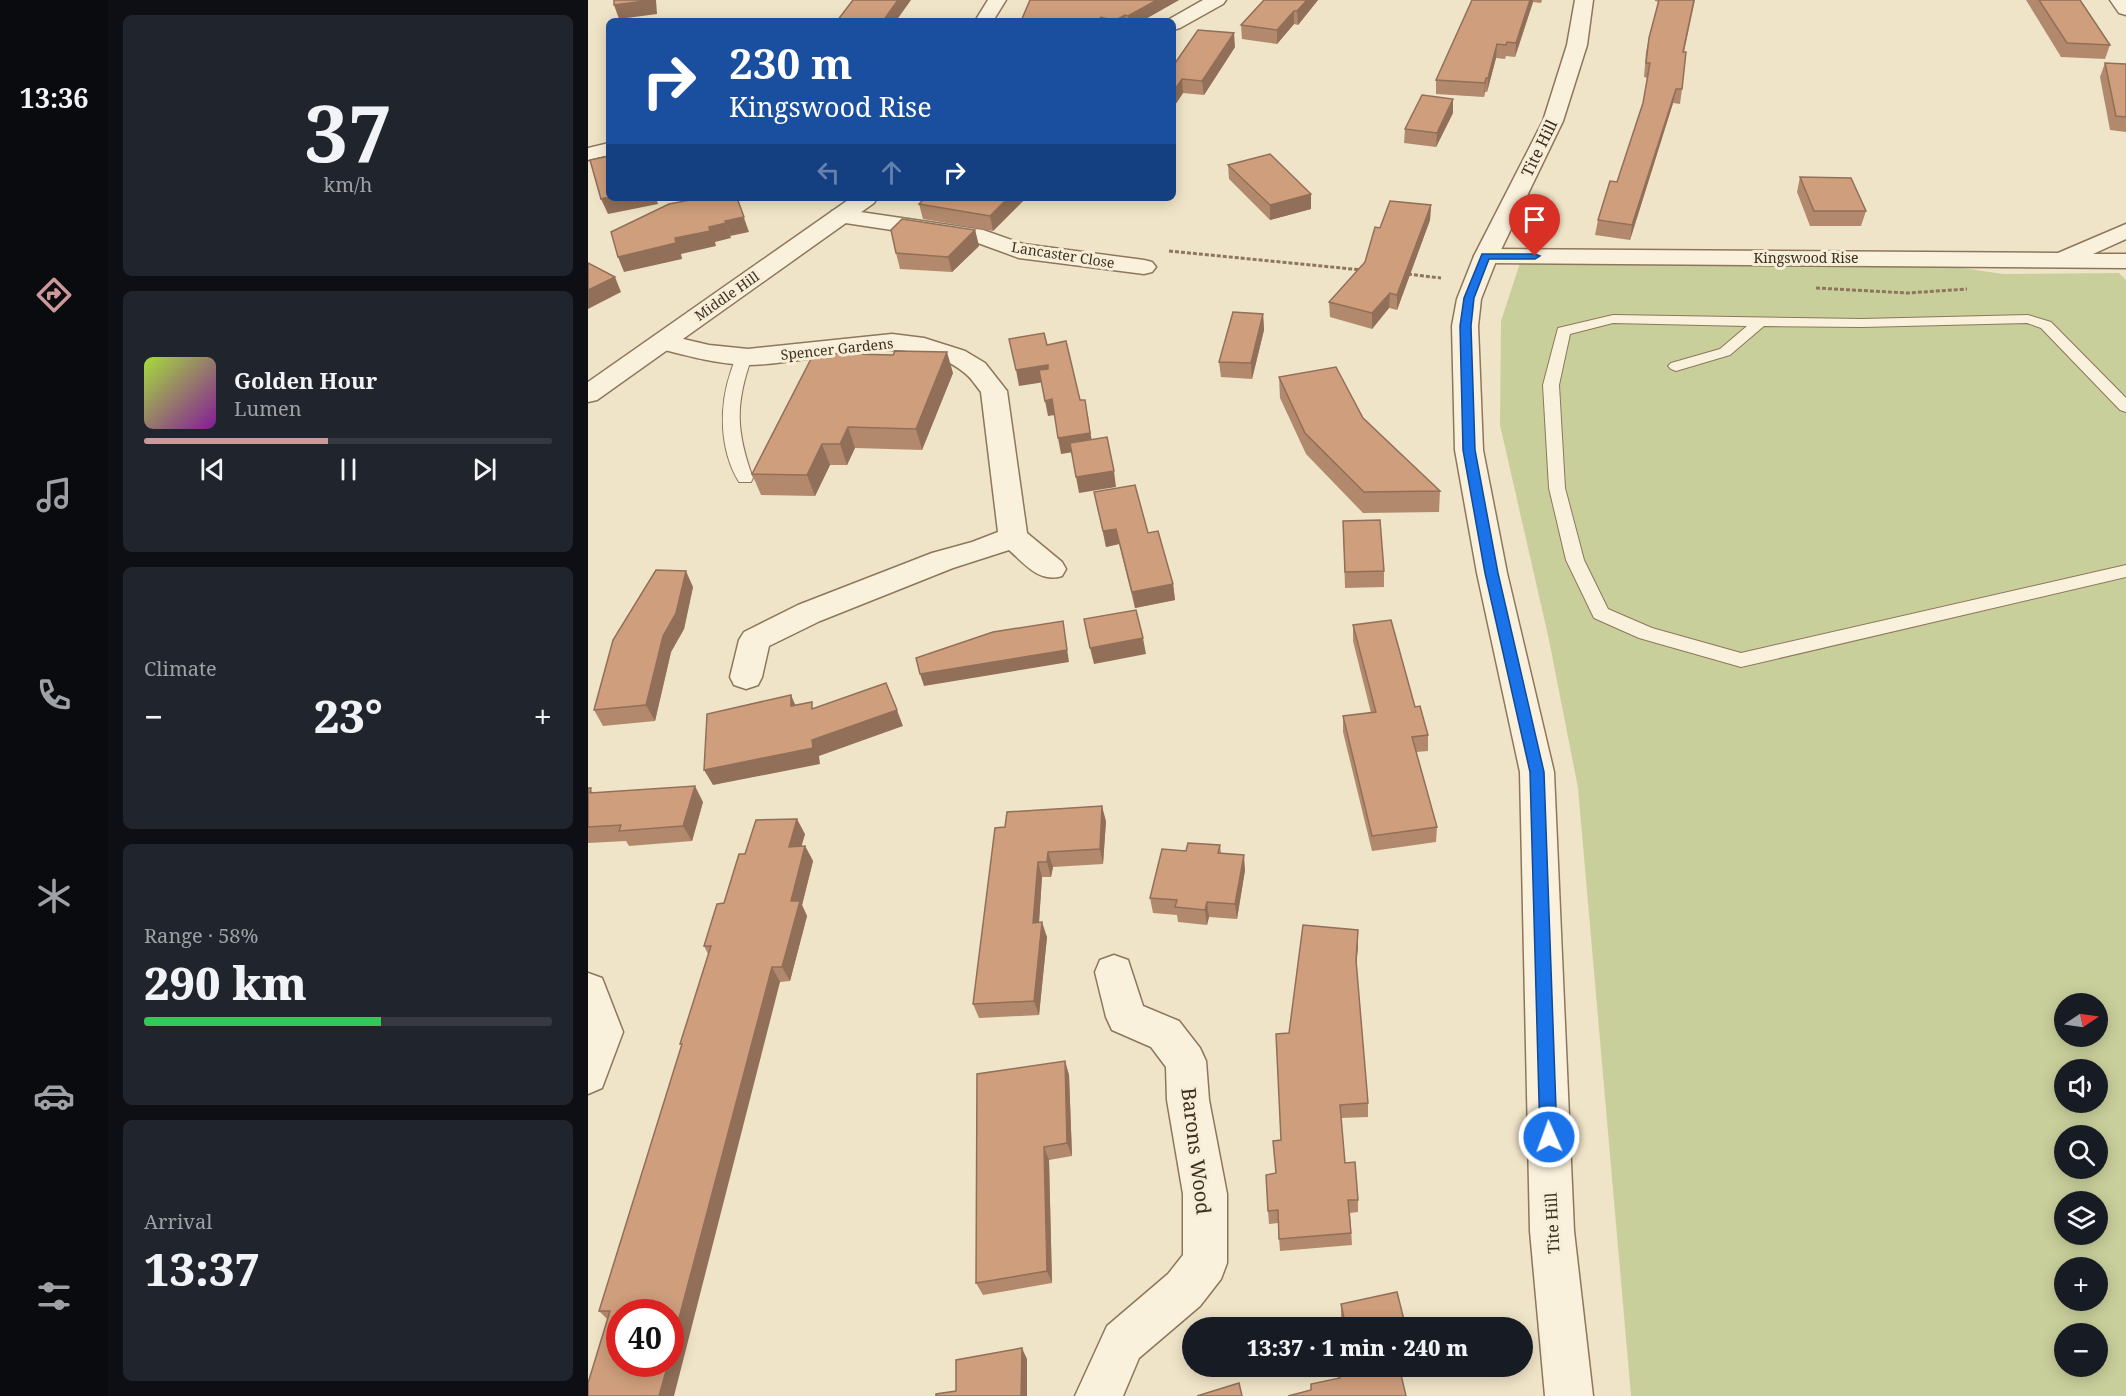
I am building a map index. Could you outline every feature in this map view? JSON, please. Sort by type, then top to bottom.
[{"type":"street","points":[[986,18],[997,0]]},
{"type":"street","points":[[1176,22],[1217,0]]},
{"type":"street","name":"Tite Hill","points":[[1569,1396],[1552,1231],[1537,772],[1492,573],[1469,450],[1466,326],[1469,298],[1486,256],[1553,121],[1577,45],[1584,0]]},
{"type":"street","points":[[2119,0],[2126,9]]},
{"type":"street","points":[[588,154],[606,150]]},
{"type":"street","name":"Middle Hill","points":[[588,394],[862,201]]},
{"type":"street","name":"Lancaster Close","points":[[840,216],[983,237],[1019,251],[1144,267]]},
{"type":"street","points":[[2058,261],[2126,231]]},
{"type":"street","name":"Kingswood Rise","points":[[1486,256],[2126,261]]},
{"type":"street","name":"Spencer Gardens","points":[[662,342],[709,353],[744,357],[892,342],[924,346],[956,356],[976,369],[994,391],[1013,537]]},
{"type":"street","points":[[747,677],[751,628],[809,613],[910,575],[943,560],[981,550],[1013,537],[1052,569]]},
{"type":"street","name":"Barons Wood","points":[[1099,1396],[1123,1342],[1184,1290],[1204,1263],[1206,1240],[1205,1194],[1188,1100],[1186,1061],[1165,1034],[1126,1017],[1114,972]]},
{"type":"street","points":[[588,990],[603,1032],[588,1075]]},
{"type":"lane","points":[[2126,407],[2046,325],[2028,319],[1759,323],[1612,320],[1563,331],[1551,385],[1557,488],[1575,560],[1601,613],[1646,633],[1741,660],[2126,571]]},
{"type":"lane","points":[[1677,366],[1725,352],[1759,323]]},
{"type":"lane","points":[[744,357],[734,381],[729,403],[731,435],[745,478]]},
{"type":"green space","points":[[1869,254],[2003,274],[2119,273],[2126,280],[2126,398],[2058,329],[2126,402],[2126,1396],[1631,1396],[1578,788],[1549,640],[1500,425],[1501,321],[1520,263]]},
{"type":"building","points":[[614,0],[652,0],[614,5]]},
{"type":"building","points":[[853,0],[898,0],[885,18],[839,18]]},
{"type":"building","points":[[1030,0],[1157,0],[1128,16],[1120,18],[1022,18]]},
{"type":"building","points":[[1264,0],[1307,0],[1277,30],[1241,25]]},
{"type":"building","points":[[1472,0],[1530,0],[1516,43],[1497,44],[1485,83],[1436,80]]},
{"type":"building","points":[[1659,0],[1694,0],[1683,52],[1686,52],[1682,89],[1676,89],[1632,225],[1598,220],[1610,181],[1617,182],[1643,103],[1650,63],[1646,63],[1649,38]]},
{"type":"building","points":[[2039,0],[2080,0],[2110,45],[2067,43]]},
{"type":"building","points":[[1198,30],[1234,33],[1202,81],[1182,79],[1176,88],[1176,62]]},
{"type":"building","points":[[2105,63],[2126,64],[2126,117],[2116,116]]},
{"type":"building","points":[[1422,95],[1453,99],[1437,133],[1405,129]]},
{"type":"building","points":[[1270,154],[1311,194],[1270,205],[1228,165]]},
{"type":"building","points":[[606,157],[606,198],[601,199],[590,160]]},
{"type":"building","points":[[1800,177],[1851,178],[1866,211],[1814,211]]},
{"type":"building","points":[[685,201],[738,201],[744,217],[709,227],[710,231],[675,238],[676,243],[618,257],[611,232],[669,204]]},
{"type":"building","points":[[922,201],[1005,201],[990,216],[919,204]]},
{"type":"building","points":[[1390,201],[1431,205],[1397,295],[1390,293],[1372,313],[1329,302],[1365,262],[1375,227],[1380,228]]},
{"type":"building","points":[[902,219],[975,230],[948,257],[896,253],[891,230]]},
{"type":"building","points":[[588,263],[615,277],[588,290]]},
{"type":"building","points":[[1233,312],[1263,314],[1251,363],[1219,362]]},
{"type":"building","points":[[1044,333],[1047,345],[1066,341],[1080,400],[1085,400],[1090,433],[1058,438],[1052,399],[1045,401],[1039,370],[1048,369],[1048,365],[1016,370],[1009,339]]},
{"type":"building","points":[[895,351],[947,352],[916,429],[848,427],[840,444],[822,444],[807,475],[752,474],[814,353],[893,355]]},
{"type":"building","points":[[1336,367],[1363,418],[1440,491],[1364,492],[1305,433],[1279,377]]},
{"type":"building","points":[[1107,437],[1114,471],[1076,477],[1070,443]]},
{"type":"building","points":[[1135,485],[1148,533],[1158,531],[1173,584],[1132,592],[1116,529],[1103,531],[1094,492]]},
{"type":"building","points":[[1380,520],[1384,571],[1345,572],[1343,521]]},
{"type":"building","points":[[656,570],[686,571],[676,613],[663,636],[646,705],[594,710],[613,640]]},
{"type":"building","points":[[1136,610],[1143,638],[1090,648],[1084,619]]},
{"type":"building","points":[[1391,620],[1415,707],[1420,706],[1428,735],[1412,737],[1437,827],[1372,836],[1343,716],[1376,712],[1353,625]]},
{"type":"building","points":[[1063,621],[1067,650],[920,674],[916,658],[993,632]]},
{"type":"building","points":[[886,683],[897,710],[812,740],[813,748],[704,770],[707,714],[791,695],[791,706],[812,702],[812,709]]},
{"type":"building","points":[[695,786],[683,826],[619,831],[621,825],[588,827],[588,788],[591,788],[590,793]]},
{"type":"building","points":[[1102,806],[1100,849],[1048,852],[1047,862],[1038,862],[1033,923],[1042,922],[1034,1001],[973,1004],[995,828],[1005,827],[1007,812]]},
{"type":"building","points":[[797,819],[789,847],[805,846],[791,901],[800,901],[782,967],[772,967],[684,1299],[606,1299],[606,1311],[599,1311],[711,946],[704,946],[717,904],[724,903],[739,854],[745,854],[756,820]]},
{"type":"building","points":[[1188,843],[1220,845],[1218,853],[1244,855],[1235,904],[1207,902],[1205,910],[1175,907],[1177,900],[1150,898],[1162,849],[1186,851]]},
{"type":"building","points":[[1303,925],[1358,930],[1356,960],[1368,1103],[1340,1105],[1345,1163],[1355,1162],[1358,1200],[1348,1200],[1351,1233],[1279,1239],[1278,1210],[1268,1211],[1266,1175],[1276,1173],[1273,1141],[1281,1140],[1276,1034],[1289,1033]]},
{"type":"building","points":[[1065,1061],[1067,1143],[1044,1147],[1047,1271],[976,1283],[977,1074]]},
{"type":"building","points":[[1397,1292],[1403,1317],[1344,1317],[1341,1304]]},
{"type":"building","points":[[606,1324],[606,1377],[664,1377],[659,1396],[588,1396],[588,1383]]},
{"type":"building","points":[[1022,1348],[1021,1396],[936,1396],[936,1394],[956,1391],[956,1360]]},
{"type":"building","points":[[1402,1377],[1406,1396],[1288,1396],[1311,1390],[1311,1384],[1340,1378]]},
{"type":"building","points":[[1239,1383],[1242,1396],[1197,1396]]},
{"type":"route","points":[[1535,256],[1486,256],[1469,298],[1465,359],[1469,450],[1492,573],[1537,772],[1549,1137]]}]
